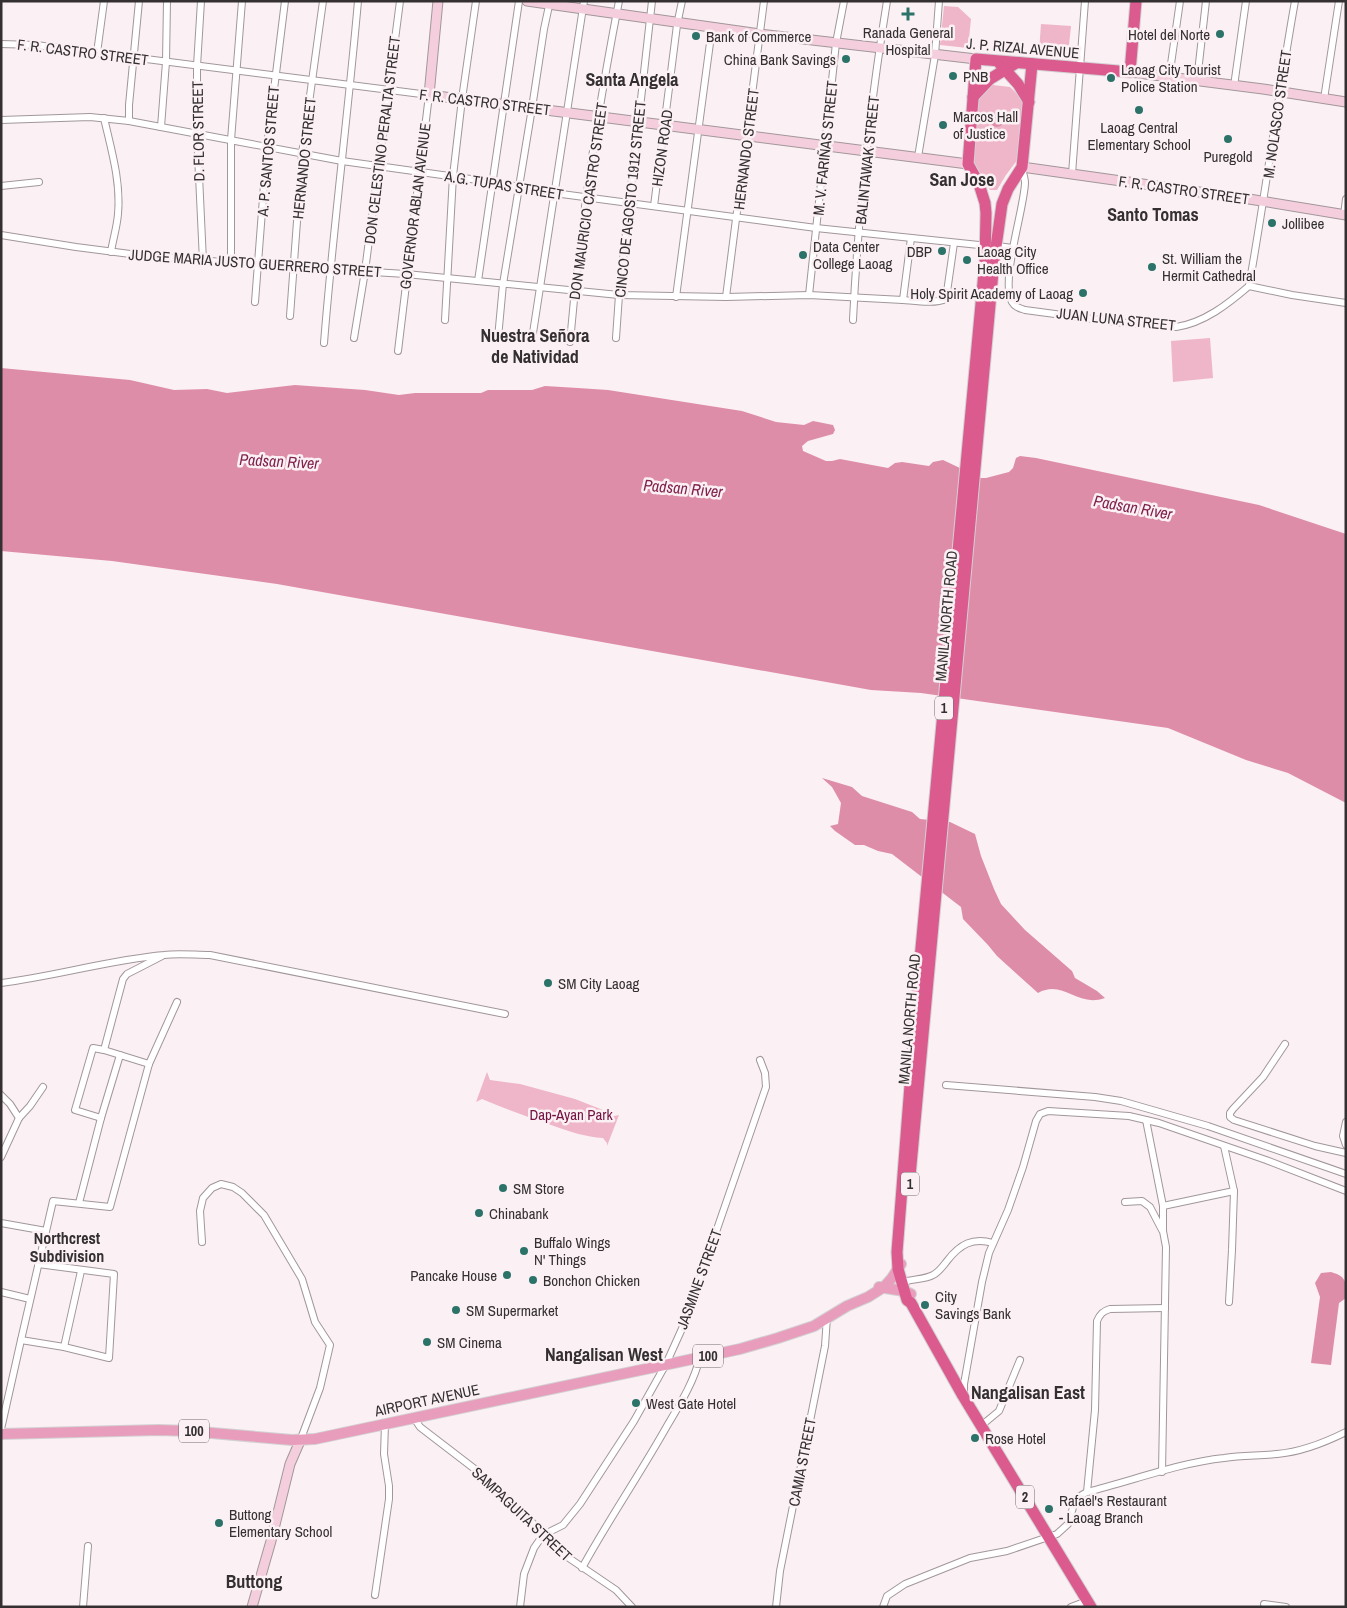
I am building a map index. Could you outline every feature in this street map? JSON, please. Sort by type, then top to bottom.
[{"type":"highway","points":[[1130,72],[1136,1]]},
{"type":"highway","name":"J. P. RIZAL AVENUE","points":[[976,59],[1006,64],[1032,64],[1130,72]]},
{"type":"highway","points":[[968,164],[976,59]]},
{"type":"highway","points":[[973,97],[1006,64],[1029,102]]},
{"type":"highway","name":"MANILA NORTH ROAD","points":[[1032,64],[1022,167],[1008,189],[1000,210],[985,310],[899,1261],[907,1293],[963,1396],[1089,1604]]},
{"type":"highway","name":"MANILA NORTH ROAD","points":[[968,164],[979,184],[986,213],[985,310]]},
{"type":"main road","name":"GOVERNOR ABLAN AVENUE","points":[[429,95],[438,1]]},
{"type":"main road","name":"J. P. RIZAL AVENUE","points":[[527,1],[584,5],[617,14],[712,28],[976,59]]},
{"type":"main road","name":"J. P. RIZAL AVENUE","points":[[1130,72],[1346,102]]},
{"type":"main road","name":"F. R. CASTRO STREET","points":[[429,95],[665,126],[826,144],[968,164]]},
{"type":"main road","name":"F. R. CASTRO STREET","points":[[1022,167],[1264,201],[1345,215]]},
{"type":"main road","name":"AIRPORT AVENUE","points":[[847,1306],[868,1297],[880,1288],[899,1261]]},
{"type":"main road","name":"AIRPORT AVENUE","points":[[1,1434],[133,1430],[189,1431],[300,1440],[316,1439],[740,1349],[778,1338],[814,1326],[880,1288],[883,1279],[892,1265],[899,1261]]},
{"type":"main road","points":[[880,1288],[907,1293]]},
{"type":"main road","points":[[252,1607],[290,1464],[300,1440]]},
{"type":"street","points":[[97,53],[104,1]]},
{"type":"street","points":[[129,121],[139,1]]},
{"type":"street","points":[[160,127],[166,62],[168,1]]},
{"type":"street","name":"D. FLOR STREET","points":[[201,1],[197,66],[197,133],[203,261]]},
{"type":"street","points":[[231,263],[231,140],[242,1]]},
{"type":"street","name":"A. P. SANTOS STREET","points":[[255,302],[267,146],[285,1]]},
{"type":"street","name":"HERNANDO STREET","points":[[290,316],[302,154],[323,1]]},
{"type":"street","points":[[324,344],[358,1]]},
{"type":"street","name":"DON CELESTINO PERALTA STREET","points":[[354,338],[400,1]]},
{"type":"street","points":[[445,320],[453,176],[476,1]]},
{"type":"street","points":[[478,281],[519,1]]},
{"type":"street","name":"DON MAURICIO CASTRO STREET","points":[[570,342],[598,117],[619,1]]},
{"type":"street","name":"CINCO DE AGOSTO 1912 STREET","points":[[616,338],[619,295],[652,1]]},
{"type":"street","name":"HIZON ROAD","points":[[654,206],[682,1]]},
{"type":"street","name":"HERNANDO STREET","points":[[726,297],[764,1]]},
{"type":"street","name":"M. V. FARIÑAS STREET","points":[[809,295],[836,43],[844,1]]},
{"type":"street","name":"BALINTAWAK STREET","points":[[853,320],[859,232],[887,1]]},
{"type":"street","points":[[918,157],[935,54],[940,1]]},
{"type":"street","points":[[1072,174],[1084,1]]},
{"type":"street","points":[[1169,78],[1180,1]]},
{"type":"street","points":[[1197,81],[1206,1]]},
{"type":"street","points":[[1234,86],[1246,1]]},
{"type":"street","name":"M. NOLASCO STREET","points":[[1248,286],[1264,201],[1279,92],[1295,1]]},
{"type":"street","points":[[1324,99],[1339,1]]},
{"type":"street","points":[[498,338],[502,284],[544,29],[550,3]]},
{"type":"street","points":[[533,333],[584,5]]},
{"type":"street","points":[[676,296],[712,28]]},
{"type":"street","name":"F. R. CASTRO STREET","points":[[1,44],[36,45],[429,95]]},
{"type":"street","name":"GOVERNOR ABLAN AVENUE","points":[[398,351],[429,95]]},
{"type":"street","name":"A.G. TUPAS STREET","points":[[1,120],[72,117],[129,121],[342,161],[453,176],[554,193],[816,228],[980,245]]},
{"type":"street","points":[[104,118],[114,159],[118,187],[118,214],[111,252]]},
{"type":"street","name":"JUAN LUNA STREET","points":[[1022,167],[1026,182],[1013,248],[1009,294],[1014,305],[1025,310],[1115,322],[1176,327],[1185,326],[1208,316],[1248,286]]},
{"type":"street","points":[[1,186],[39,182]]},
{"type":"street","points":[[1345,215],[1346,199]]},
{"type":"street","name":"JUDGE MARIA JUSTO GUERRERO STREET","points":[[1,235],[111,252],[203,261],[406,274],[575,292],[619,295],[726,297],[854,296],[903,300]]},
{"type":"street","points":[[911,238],[903,300],[942,301],[946,299],[954,243]]},
{"type":"street","points":[[997,246],[1013,248]]},
{"type":"street","points":[[1248,286],[1346,303]]},
{"type":"street","points":[[104,1050],[123,979],[127,974],[167,954]]},
{"type":"street","points":[[1,983],[34,979],[167,954],[210,955],[505,1014]]},
{"type":"street","points":[[1,1429],[53,1201],[110,1207],[150,1064],[177,1002]]},
{"type":"street","points":[[1285,1044],[1263,1078],[1233,1109],[1230,1117],[1234,1120],[1315,1146],[1346,1153]]},
{"type":"street","points":[[101,1118],[75,1110],[93,1048],[150,1064]]},
{"type":"street","points":[[78,1203],[120,1055]]},
{"type":"street","name":"JASMINE STREET","points":[[543,1535],[563,1525],[580,1504],[634,1421],[666,1364],[685,1322],[766,1087],[765,1073],[760,1060]]},
{"type":"street","points":[[946,1085],[1095,1097],[1121,1102],[1208,1126],[1346,1174]]},
{"type":"street","points":[[1,1156],[19,1118],[43,1087]]},
{"type":"street","points":[[1,1095],[10,1104],[19,1118]]},
{"type":"street","points":[[963,1396],[982,1282],[989,1253],[1008,1210],[1023,1168],[1036,1121],[1040,1114],[1048,1111],[1129,1116],[1159,1123],[1346,1191]]},
{"type":"street","points":[[1146,1120],[1163,1206],[1163,1231],[1166,1247],[1162,1472]]},
{"type":"street","points":[[1346,1122],[1343,1136],[1346,1145]]},
{"type":"street","points":[[1224,1146],[1234,1191],[1228,1302]]},
{"type":"street","points":[[202,1242],[200,1212],[204,1198],[217,1185],[233,1187],[242,1192],[264,1215],[302,1278],[315,1322],[330,1345],[320,1388],[300,1440]]},
{"type":"street","points":[[1163,1206],[1234,1191]]},
{"type":"street","points":[[1125,1202],[1142,1201],[1150,1206],[1163,1231]]},
{"type":"street","points":[[1,1223],[46,1231]]},
{"type":"street","points":[[907,1293],[940,1270],[965,1243],[984,1240],[994,1243]]},
{"type":"street","points":[[21,1340],[64,1347],[109,1358],[114,1274],[38,1264]]},
{"type":"street","points":[[64,1347],[81,1271]]},
{"type":"street","points":[[1,1292],[30,1299]]},
{"type":"street","points":[[1087,1492],[1097,1384],[1096,1339],[1099,1316],[1104,1311],[1110,1309],[1165,1308]]},
{"type":"street","name":"CAMIA STREET","points":[[776,1607],[780,1571],[825,1346],[828,1318]]},
{"type":"street","points":[[582,1568],[605,1526],[646,1464],[683,1399],[698,1366],[700,1357]]},
{"type":"street","points":[[982,1425],[999,1411],[1020,1360]]},
{"type":"street","name":"SAMPAGUITA STREET","points":[[414,1418],[420,1427],[476,1470],[530,1520],[560,1552],[616,1590],[632,1607]]},
{"type":"street","points":[[375,1595],[389,1499],[384,1454],[385,1424]]},
{"type":"street","points":[[883,1607],[886,1596],[905,1584],[942,1568],[970,1558],[1007,1551],[1057,1534],[1068,1524],[1076,1501],[1087,1492],[1224,1458],[1278,1454],[1305,1449],[1346,1432]]},
{"type":"street","points":[[520,1607],[524,1574],[534,1548],[543,1535]]},
{"type":"street","points":[[83,1607],[88,1546]]},
{"type":"street","points":[[1071,1607],[1089,1604]]},
{"type":"street","points":[[1264,1604],[1286,1607]]},
{"type":"green space","points":[[944,6],[958,7],[971,19],[968,48],[940,45]]},
{"type":"green space","points":[[1041,24],[1071,26],[1068,54],[1039,52]]},
{"type":"green space","points":[[993,85],[1010,87],[1023,100],[1018,159],[997,190],[990,190],[972,155],[976,98]]},
{"type":"green space","points":[[1210,338],[1213,378],[1173,382],[1171,341]]},
{"type":"green space","name":"Dap-Ayan Park","points":[[487,1072],[490,1080],[520,1084],[575,1099],[603,1110],[610,1117],[619,1115],[607,1146],[603,1138],[566,1130],[482,1099],[476,1102]]},
{"type":"water","points":[[995,115],[999,115],[1003,121],[999,127],[995,127],[991,123],[991,119]]},
{"type":"water","name":"Padsan River","points":[[1,368],[130,380],[174,390],[207,389],[227,393],[295,385],[365,390],[399,395],[415,393],[481,393],[488,390],[532,390],[545,386],[608,390],[742,411],[776,422],[804,425],[813,421],[833,425],[835,430],[833,434],[808,441],[802,446],[803,451],[826,461],[840,459],[888,468],[895,463],[902,462],[929,466],[933,462],[943,460],[981,478],[986,478],[1009,472],[1013,468],[1016,458],[1020,456],[1259,505],[1346,534],[1346,803],[1288,773],[1246,760],[1168,728],[921,693],[871,690],[277,584],[112,561],[1,551]]},
{"type":"water","points":[[822,778],[852,787],[862,796],[912,812],[920,819],[950,822],[975,834],[981,856],[1001,904],[1025,930],[1072,971],[1075,978],[1105,998],[1086,999],[1055,989],[1038,993],[997,956],[963,919],[961,907],[892,854],[864,845],[855,845],[835,831],[830,826],[838,824],[841,803],[832,787]]},
{"type":"water","points":[[1331,1272],[1343,1278],[1346,1287],[1346,1298],[1339,1303],[1331,1365],[1311,1363],[1320,1297],[1315,1283],[1321,1273]]},
{"type":"place","name":"Ranada General Hospital","points":[[908,14]]},
{"type":"place","name":"Hotel del Norte","points":[[1220,34]]},
{"type":"place","name":"Bank of Commerce","points":[[696,36]]},
{"type":"place","name":"China Bank Savings","points":[[846,59]]},
{"type":"place","name":"PNB","points":[[953,76]]},
{"type":"place","name":"Laoag City Tourist Police Station","points":[[1111,78]]},
{"type":"place","name":"Laoag Central Elementary School","points":[[1139,110]]},
{"type":"place","name":"Marcos Hall of Justice","points":[[943,125]]},
{"type":"place","name":"Puregold","points":[[1228,139]]},
{"type":"place","name":"Jollibee","points":[[1272,223]]},
{"type":"place","name":"DBP","points":[[942,251]]},
{"type":"place","name":"Data Center College Laoag","points":[[803,255]]},
{"type":"place","name":"Laoag City Health Office","points":[[967,260]]},
{"type":"place","name":"St. William the Hermit Cathedral","points":[[1152,267]]},
{"type":"place","name":"Holy Spirit Academy of Laoag","points":[[1083,293]]},
{"type":"place","name":"SM City Laoag","points":[[548,983]]},
{"type":"place","name":"SM Store","points":[[503,1188]]},
{"type":"place","name":"Chinabank","points":[[479,1213]]},
{"type":"place","name":"Buffalo Wings N' Things","points":[[524,1251]]},
{"type":"place","name":"Pancake House","points":[[507,1275]]},
{"type":"place","name":"Bonchon Chicken","points":[[533,1280]]},
{"type":"place","name":"City Savings Bank","points":[[925,1305]]},
{"type":"place","name":"SM Supermarket","points":[[456,1310]]},
{"type":"place","name":"SM Cinema","points":[[427,1342]]},
{"type":"place","name":"West Gate Hotel","points":[[636,1403]]},
{"type":"place","name":"Rose Hotel","points":[[975,1438]]},
{"type":"place","name":"Rafael's Restaurant - Laoag Branch","points":[[1049,1509]]},
{"type":"place","name":"Buttong Elementary School","points":[[219,1523]]},
{"type":"district","name":"Santa Angela","points":[[632,79]]},
{"type":"district","name":"San Jose","points":[[962,179]]},
{"type":"district","name":"Santo Tomas","points":[[1153,214]]},
{"type":"district","name":"Nuestra Señora de Natividad","points":[[535,345]]},
{"type":"district","name":"Northcrest Subdivision","points":[[67,1247]]},
{"type":"district","name":"Nangalisan West","points":[[604,1354]]},
{"type":"district","name":"Nangalisan East","points":[[1028,1392]]},
{"type":"district","name":"Buttong","points":[[254,1581]]}]
